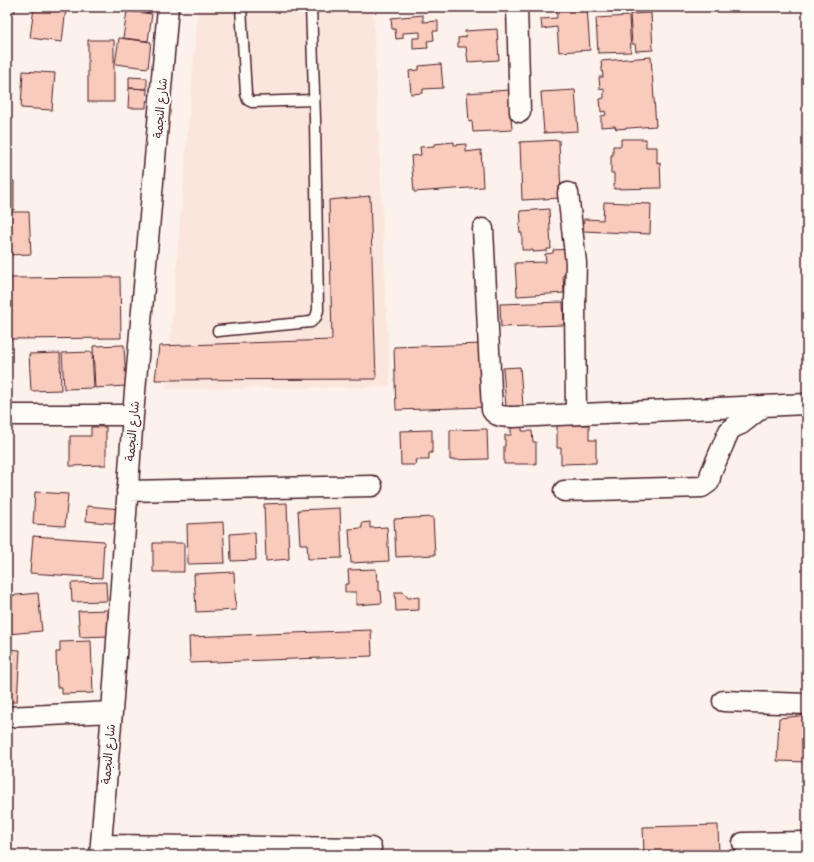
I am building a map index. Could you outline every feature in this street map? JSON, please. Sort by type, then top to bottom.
[{"type":"street","name":"شارع النجمة","points":[[100,850],[112,712],[133,415],[168,7]]},
{"type":"street","points":[[517,7],[520,112]]},
{"type":"street","points":[[568,193],[576,263],[576,414]]},
{"type":"street","points":[[483,229],[492,410],[494,413],[513,417],[807,404]]},
{"type":"street","points":[[564,491],[702,487],[709,482],[711,473],[729,431],[741,424],[764,406]]},
{"type":"street","points":[[7,415],[133,415]]},
{"type":"street","points":[[127,490],[372,486]]},
{"type":"street","points":[[723,701],[807,704]]},
{"type":"street","points":[[7,717],[112,712]]},
{"type":"street","points":[[743,843],[807,842]]},
{"type":"street","points":[[100,850],[370,848]]},
{"type":"lane","points":[[242,7],[246,94],[248,100],[252,102],[314,100]]},
{"type":"lane","points":[[218,331],[311,322],[316,317],[318,310],[311,7]]},
{"type":"shaded area","points":[[198,7],[373,7],[390,387],[166,389]]},
{"type":"building","points":[[7,7],[15,7],[15,12],[7,11]]},
{"type":"building","points":[[34,7],[66,8],[62,42],[30,38]]},
{"type":"building","points":[[128,7],[151,7],[150,13],[127,10]]},
{"type":"building","points":[[556,7],[587,7],[590,50],[559,52],[557,27],[542,29],[541,19],[557,18]]},
{"type":"building","points":[[127,11],[152,14],[148,41],[123,38]]},
{"type":"building","points":[[651,13],[653,50],[636,51],[635,44],[632,44],[630,14]]},
{"type":"building","points":[[423,15],[423,22],[438,21],[438,31],[433,31],[434,40],[427,41],[428,48],[413,49],[413,38],[420,38],[420,32],[403,33],[403,38],[396,39],[395,29],[392,29],[391,18]]},
{"type":"building","points":[[629,16],[631,52],[598,53],[596,18]]},
{"type":"building","points":[[497,29],[499,60],[468,62],[466,47],[458,47],[458,38],[466,37],[465,31]]},
{"type":"building","points":[[119,38],[151,42],[148,68],[115,64]]},
{"type":"building","points":[[88,40],[114,40],[114,102],[88,102]]},
{"type":"building","points":[[651,57],[656,126],[616,129],[615,126],[601,127],[601,116],[606,115],[605,111],[601,112],[600,99],[604,98],[604,88],[600,89],[599,77],[603,77],[601,61]]},
{"type":"building","points":[[441,64],[443,88],[423,89],[423,93],[411,94],[409,71],[419,70],[419,66]]},
{"type":"building","points":[[23,71],[55,73],[52,110],[21,108]]},
{"type":"building","points":[[129,77],[147,78],[147,89],[129,88]]},
{"type":"building","points":[[129,88],[147,89],[146,108],[128,108]]},
{"type":"building","points":[[509,90],[512,130],[473,132],[472,121],[469,122],[467,93]]},
{"type":"building","points":[[575,90],[578,131],[544,133],[541,92]]},
{"type":"building","points":[[621,139],[646,139],[646,147],[657,147],[657,163],[660,162],[661,188],[614,189],[614,173],[611,173],[611,155],[613,155],[613,146],[621,146]]},
{"type":"building","points":[[559,140],[561,198],[522,200],[520,142]]},
{"type":"building","points":[[454,142],[454,145],[466,144],[466,152],[481,150],[483,187],[414,192],[411,156],[421,155],[420,147]]},
{"type":"building","points":[[7,181],[14,181],[14,210],[7,210]]},
{"type":"building","points":[[370,196],[376,379],[155,380],[159,346],[332,340],[329,200]]},
{"type":"building","points":[[604,202],[651,204],[650,234],[583,231],[584,219],[603,220]]},
{"type":"building","points":[[549,209],[551,249],[547,249],[547,251],[533,252],[533,250],[522,250],[522,233],[520,233],[519,224],[521,223],[520,211]]},
{"type":"building","points":[[7,212],[29,212],[31,254],[7,255]]},
{"type":"building","points":[[571,249],[572,275],[563,275],[564,293],[517,296],[515,263],[546,262],[545,254],[553,253],[553,250]]},
{"type":"building","points":[[120,277],[121,338],[7,339],[7,278]]},
{"type":"building","points":[[563,302],[564,325],[501,327],[500,304]]},
{"type":"building","points":[[483,344],[485,407],[396,410],[394,347]]},
{"type":"building","points":[[124,345],[126,386],[95,388],[93,346]]},
{"type":"building","points":[[92,352],[94,388],[64,389],[62,353]]},
{"type":"building","points":[[60,353],[61,390],[31,391],[29,354]]},
{"type":"building","points":[[520,367],[523,406],[506,407],[503,368]]},
{"type":"building","points":[[557,425],[589,425],[589,440],[596,440],[596,463],[561,464],[561,448],[557,448]]},
{"type":"building","points":[[511,426],[522,426],[522,431],[532,431],[533,442],[536,442],[536,464],[504,464],[505,435],[511,435]]},
{"type":"building","points":[[91,427],[106,427],[106,465],[70,466],[70,436],[91,436]]},
{"type":"building","points":[[487,429],[488,459],[450,460],[450,430]]},
{"type":"building","points":[[432,430],[432,453],[429,453],[429,460],[415,460],[416,465],[401,465],[400,431]]},
{"type":"building","points":[[35,492],[68,494],[65,526],[33,524]]},
{"type":"building","points":[[287,503],[289,559],[266,561],[264,504]]},
{"type":"building","points":[[87,506],[121,509],[120,524],[86,521]]},
{"type":"building","points":[[340,508],[342,558],[308,559],[307,544],[300,544],[298,510]]},
{"type":"building","points":[[433,517],[435,555],[396,557],[394,519]]},
{"type":"building","points":[[223,522],[225,563],[188,564],[187,524]]},
{"type":"building","points":[[370,522],[370,528],[387,527],[389,561],[351,563],[349,529],[362,528],[362,523]]},
{"type":"building","points":[[255,532],[256,560],[231,561],[230,534]]},
{"type":"building","points":[[33,536],[104,541],[102,578],[30,573]]},
{"type":"building","points":[[153,543],[184,543],[184,572],[153,572]]},
{"type":"building","points":[[376,569],[382,603],[356,605],[356,592],[345,592],[345,584],[349,584],[348,570]]},
{"type":"building","points":[[234,572],[236,610],[196,612],[194,574]]},
{"type":"building","points":[[106,582],[107,601],[72,602],[71,583]]},
{"type":"building","points":[[395,592],[403,592],[408,598],[419,597],[419,610],[396,611]]},
{"type":"building","points":[[38,593],[42,631],[7,634],[7,596]]},
{"type":"building","points":[[108,610],[109,636],[80,637],[78,611]]},
{"type":"building","points":[[371,630],[372,656],[190,663],[189,637]]},
{"type":"building","points":[[91,641],[93,693],[62,694],[62,687],[57,687],[56,652],[60,652],[60,642]]},
{"type":"building","points":[[7,649],[20,650],[17,702],[7,702]]},
{"type":"building","points":[[807,715],[807,762],[777,761],[779,718]]},
{"type":"building","points":[[718,825],[719,855],[644,855],[643,827]]},
{"type":"building","points":[[807,848],[807,855],[798,855],[797,849]]},
{"type":"building","points":[[793,849],[794,855],[757,855],[757,852]]}]
